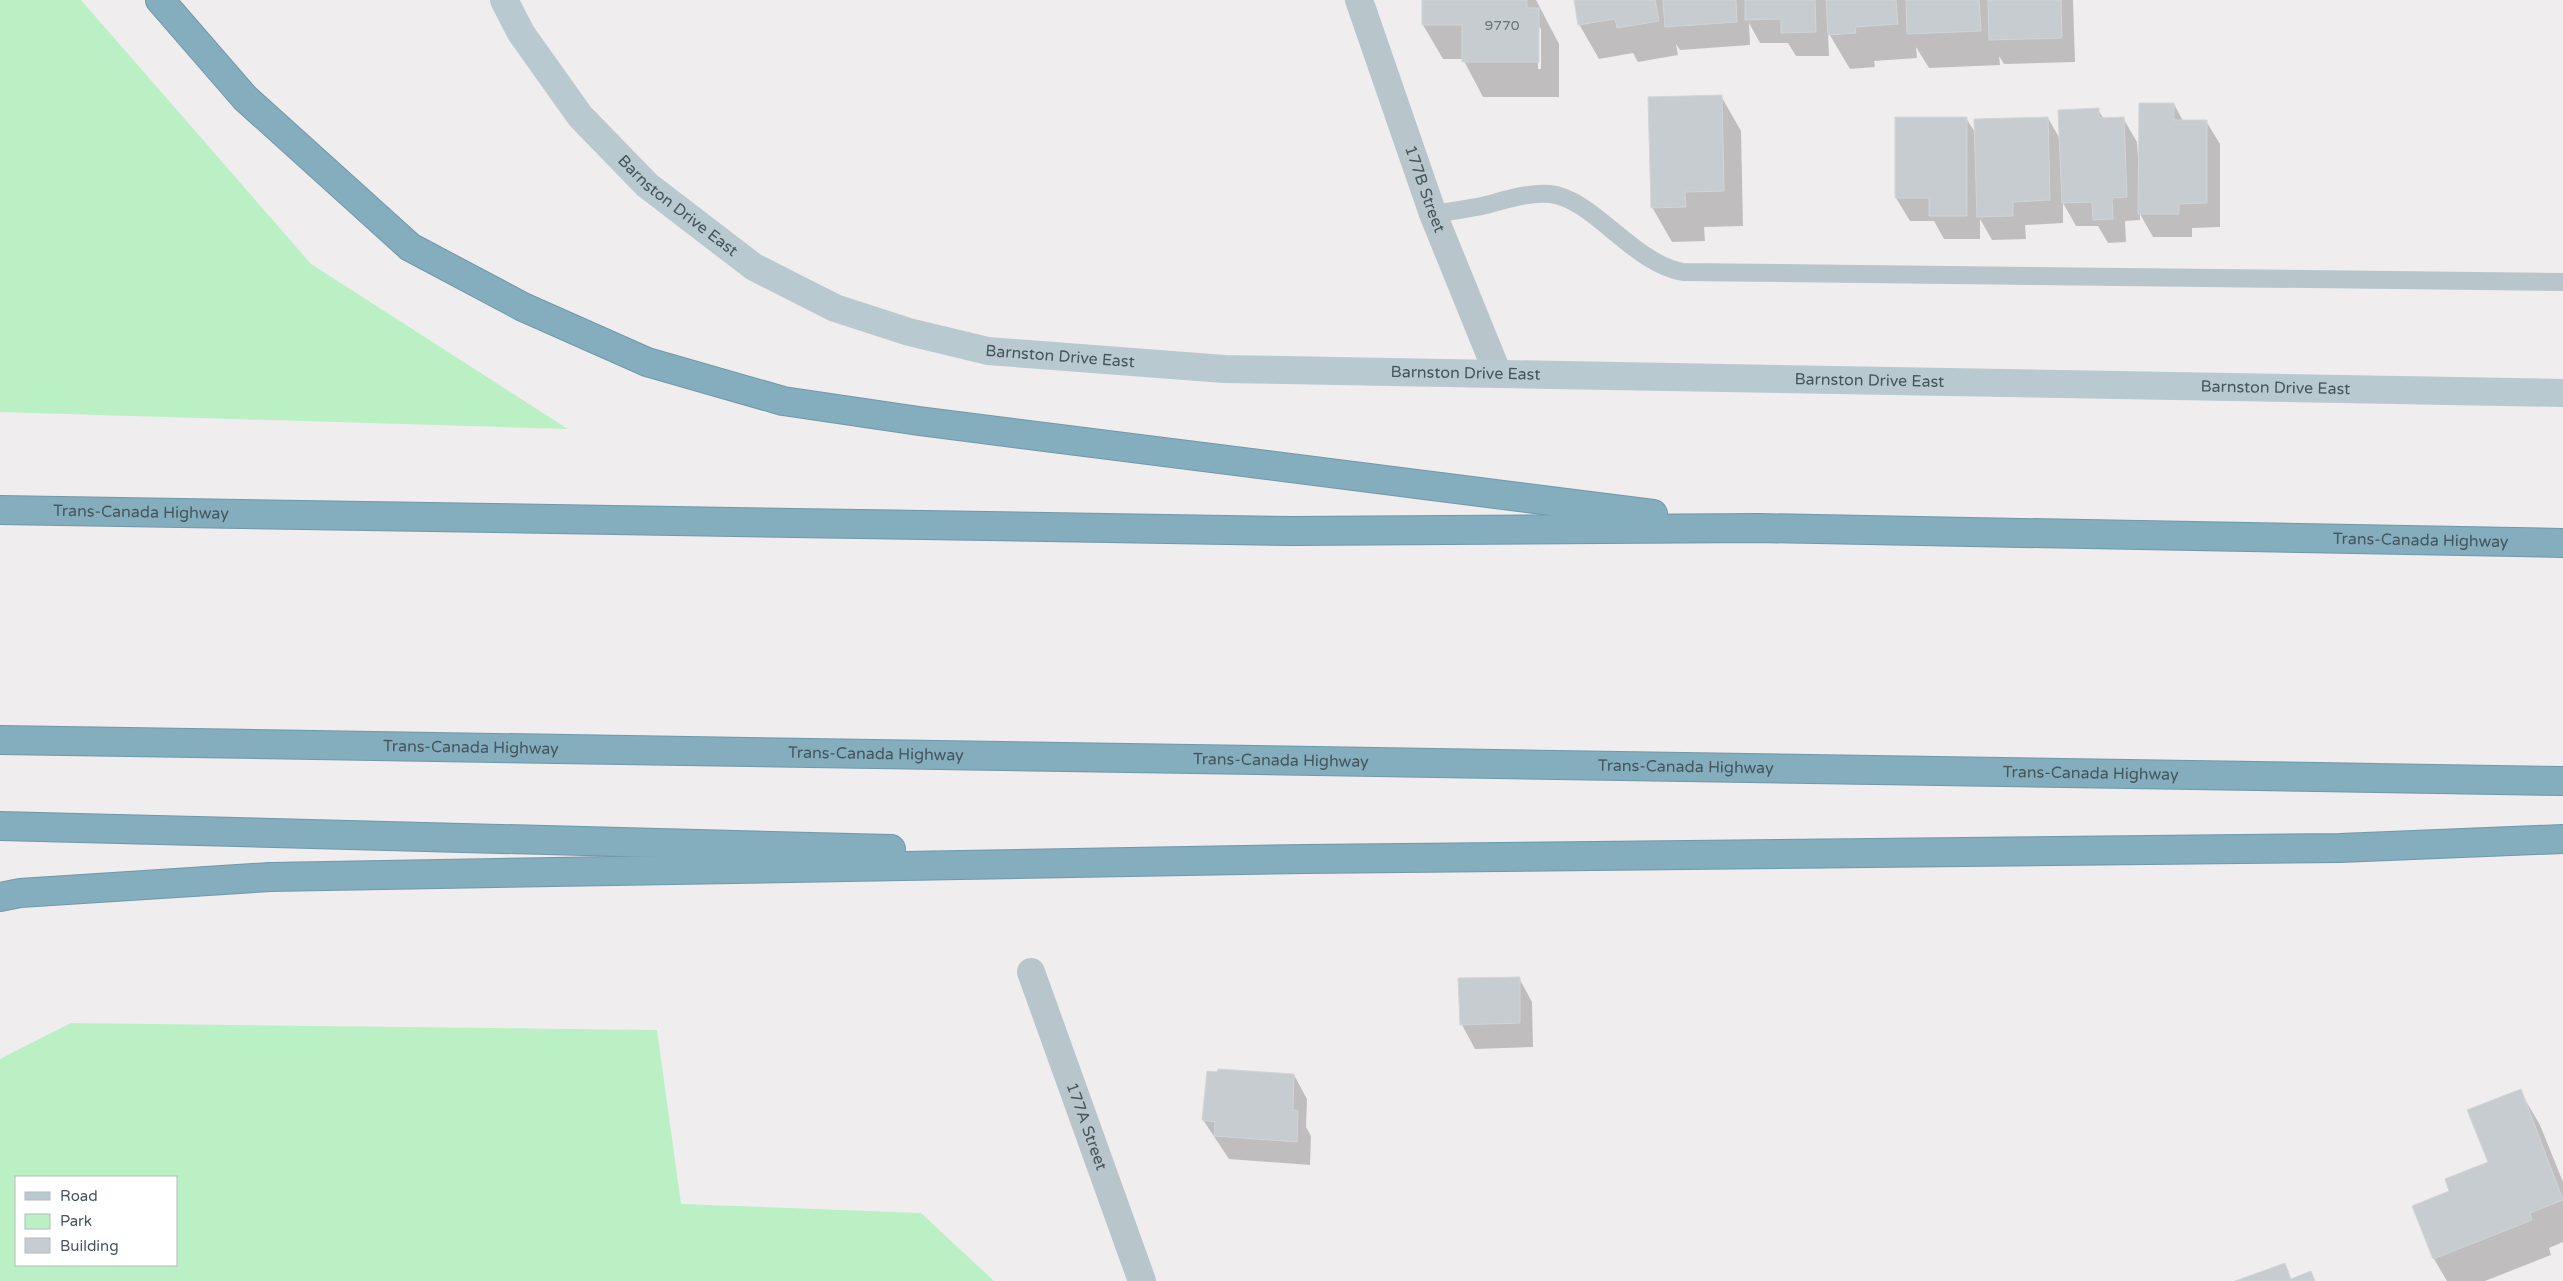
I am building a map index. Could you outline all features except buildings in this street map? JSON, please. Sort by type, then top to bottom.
[{"type":"highway","points":[[160,0],[245,98],[410,247],[523,307],[647,362],[783,400],[822,406],[1759,528]]},
{"type":"highway","name":"Trans-Canada Highway","points":[[0,510],[1292,531],[1759,528],[2563,543]]},
{"type":"highway","name":"Trans-Canada Highway","points":[[0,740],[2563,781]]},
{"type":"highway","points":[[0,826],[1304,859]]},
{"type":"highway","points":[[0,897],[20,893],[270,877],[1304,859],[2340,848],[2563,839]]},
{"type":"street","name":"Barnston Drive East","points":[[504,0],[521,33],[580,116],[647,185],[754,267],[836,308],[909,332],[988,351],[1224,369],[2563,393]]},
{"type":"street","name":"177B Street","points":[[1359,0],[1433,214],[1498,374]]},
{"type":"street","name":"177A Street","points":[[1031,972],[1142,1281]]},
{"type":"lane","points":[[1433,214],[1529,196],[1550,194],[1568,199],[1650,260],[1666,269],[1683,272],[2563,282]]},
{"type":"green space","points":[[0,0],[81,0],[311,264],[568,429],[0,412]]},
{"type":"green space","points":[[71,1023],[657,1030],[681,1204],[921,1213],[994,1281],[0,1281],[0,1059]]}]
